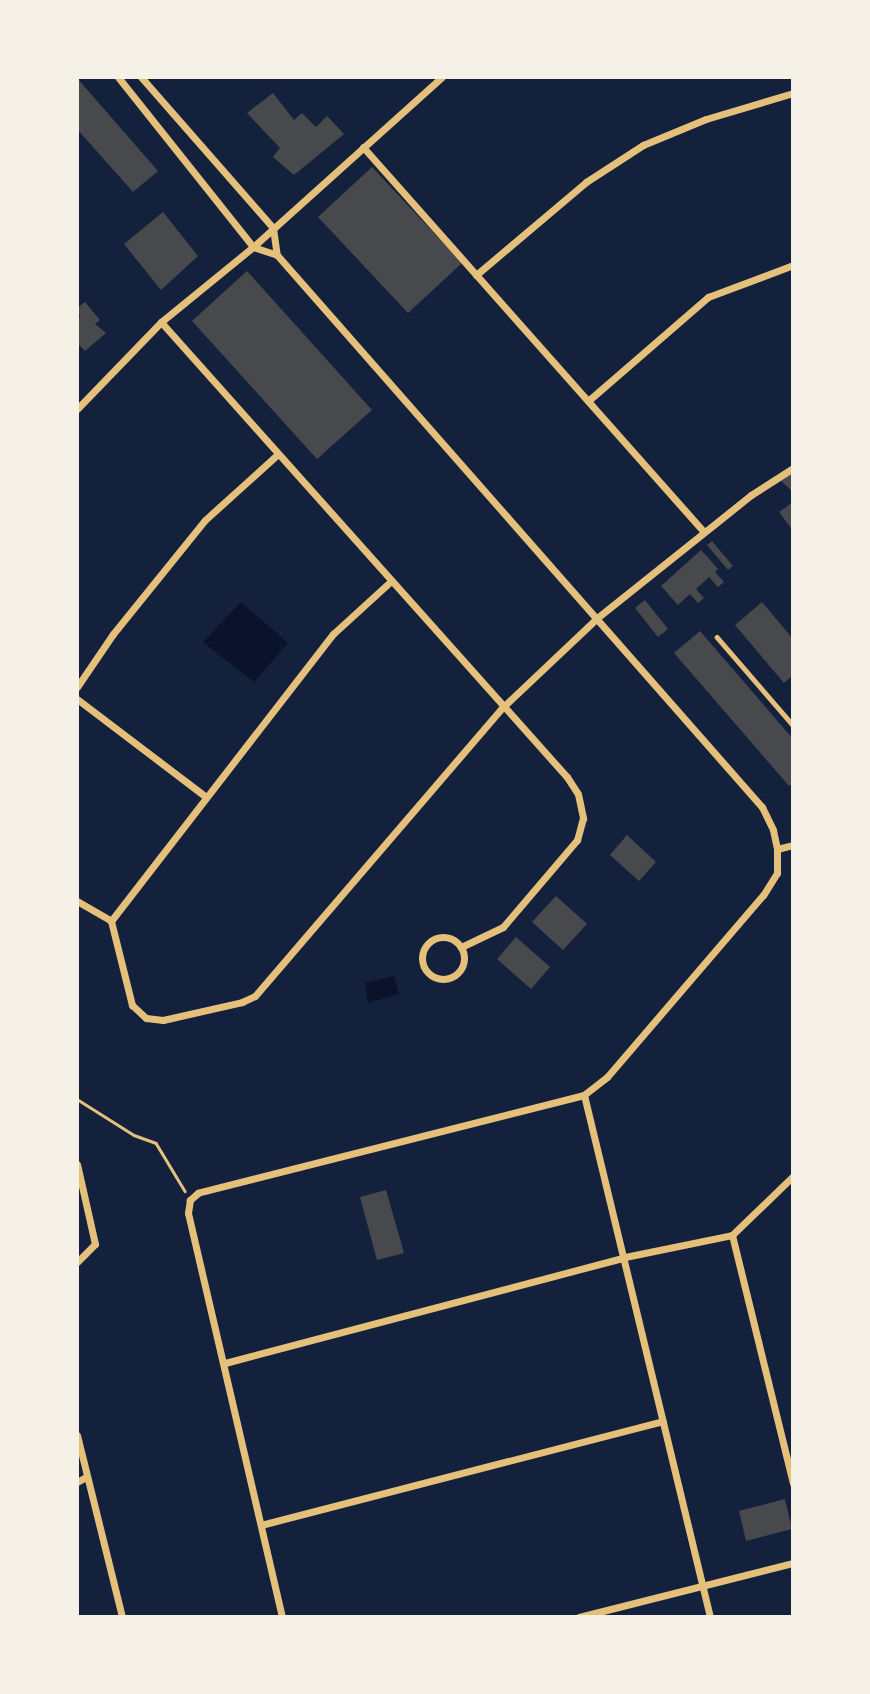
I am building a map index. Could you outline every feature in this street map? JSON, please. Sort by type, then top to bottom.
[{"type":"street","points":[[118,77],[253,247],[277,255],[762,807],[773,830],[776,849],[776,873],[763,895],[607,1077],[584,1095],[198,1193],[190,1200],[188,1213],[282,1617]]},
{"type":"street","points":[[141,77],[273,228],[277,255]]},
{"type":"street","points":[[77,409],[161,322],[253,247],[442,77]]},
{"type":"street","points":[[476,275],[586,182],[643,145],[706,118],[793,93]]},
{"type":"street","points":[[363,147],[704,532]]},
{"type":"street","points":[[588,401],[708,297],[793,265]]},
{"type":"street","points":[[161,322],[276,455],[567,777],[578,794],[583,818],[577,840],[503,928],[461,947]]},
{"type":"street","points":[[77,687],[113,635],[205,520],[276,455]]},
{"type":"street","points":[[77,901],[111,921],[132,1004],[146,1018],[163,1020],[242,1002],[255,996],[503,707],[597,618],[751,495],[793,468]]},
{"type":"street","points":[[111,921],[205,796],[333,634],[391,582]]},
{"type":"street","points":[[77,699],[205,796]]},
{"type":"street","points":[[776,849],[793,845]]},
{"type":"street","points":[[442,937],[453,940],[461,947],[464,958],[462,969],[454,977],[443,980],[432,977],[424,970],[421,959],[424,948],[432,940],[442,937]]},
{"type":"street","points":[[584,1095],[710,1617]]},
{"type":"street","points":[[77,1164],[95,1244],[77,1262]]},
{"type":"street","points":[[225,1363],[625,1257],[732,1235],[793,1176]]},
{"type":"street","points":[[732,1235],[793,1484]]},
{"type":"street","points":[[261,1525],[663,1421]]},
{"type":"street","points":[[77,1435],[122,1617]]},
{"type":"street","points":[[77,1482],[86,1477]]},
{"type":"street","points":[[579,1617],[793,1563]]},
{"type":"lane","points":[[717,637],[793,725]]},
{"type":"path","points":[[77,1099],[134,1135],[156,1143],[190,1200]]},
{"type":"water","points":[[241,602],[288,643],[254,682],[203,642]]},
{"type":"water","points":[[394,976],[399,994],[368,1003],[365,983]]},
{"type":"building","points":[[77,78],[158,171],[133,192],[77,129]]},
{"type":"building","points":[[273,93],[294,120],[302,113],[316,127],[327,116],[344,134],[294,175],[273,157],[280,148],[247,113]]},
{"type":"building","points":[[372,167],[462,263],[408,313],[318,217]]},
{"type":"building","points":[[163,212],[198,256],[161,290],[124,244]]},
{"type":"building","points":[[247,271],[372,410],[317,459],[192,321]]},
{"type":"building","points":[[85,302],[100,320],[95,324],[106,333],[85,351],[77,343],[77,320],[80,317],[77,308]]},
{"type":"building","points":[[793,472],[793,492],[781,481]]},
{"type":"building","points":[[793,502],[793,531],[779,512]]},
{"type":"building","points":[[712,541],[733,566],[728,570],[707,545]]},
{"type":"building","points":[[701,550],[718,569],[715,572],[724,582],[718,587],[709,577],[696,589],[704,598],[698,603],[690,594],[678,605],[661,586]]},
{"type":"building","points":[[645,600],[668,629],[658,637],[635,608]]},
{"type":"building","points":[[762,602],[793,639],[793,675],[784,683],[735,625]]},
{"type":"building","points":[[700,631],[793,739],[793,783],[789,786],[674,653]]},
{"type":"building","points":[[627,835],[656,862],[639,881],[610,855]]},
{"type":"building","points":[[556,896],[587,924],[563,950],[532,922]]},
{"type":"building","points":[[516,937],[550,967],[531,989],[497,959]]},
{"type":"building","points":[[386,1190],[404,1253],[377,1260],[360,1197]]},
{"type":"building","points":[[785,1499],[792,1529],[746,1541],[739,1511]]}]
